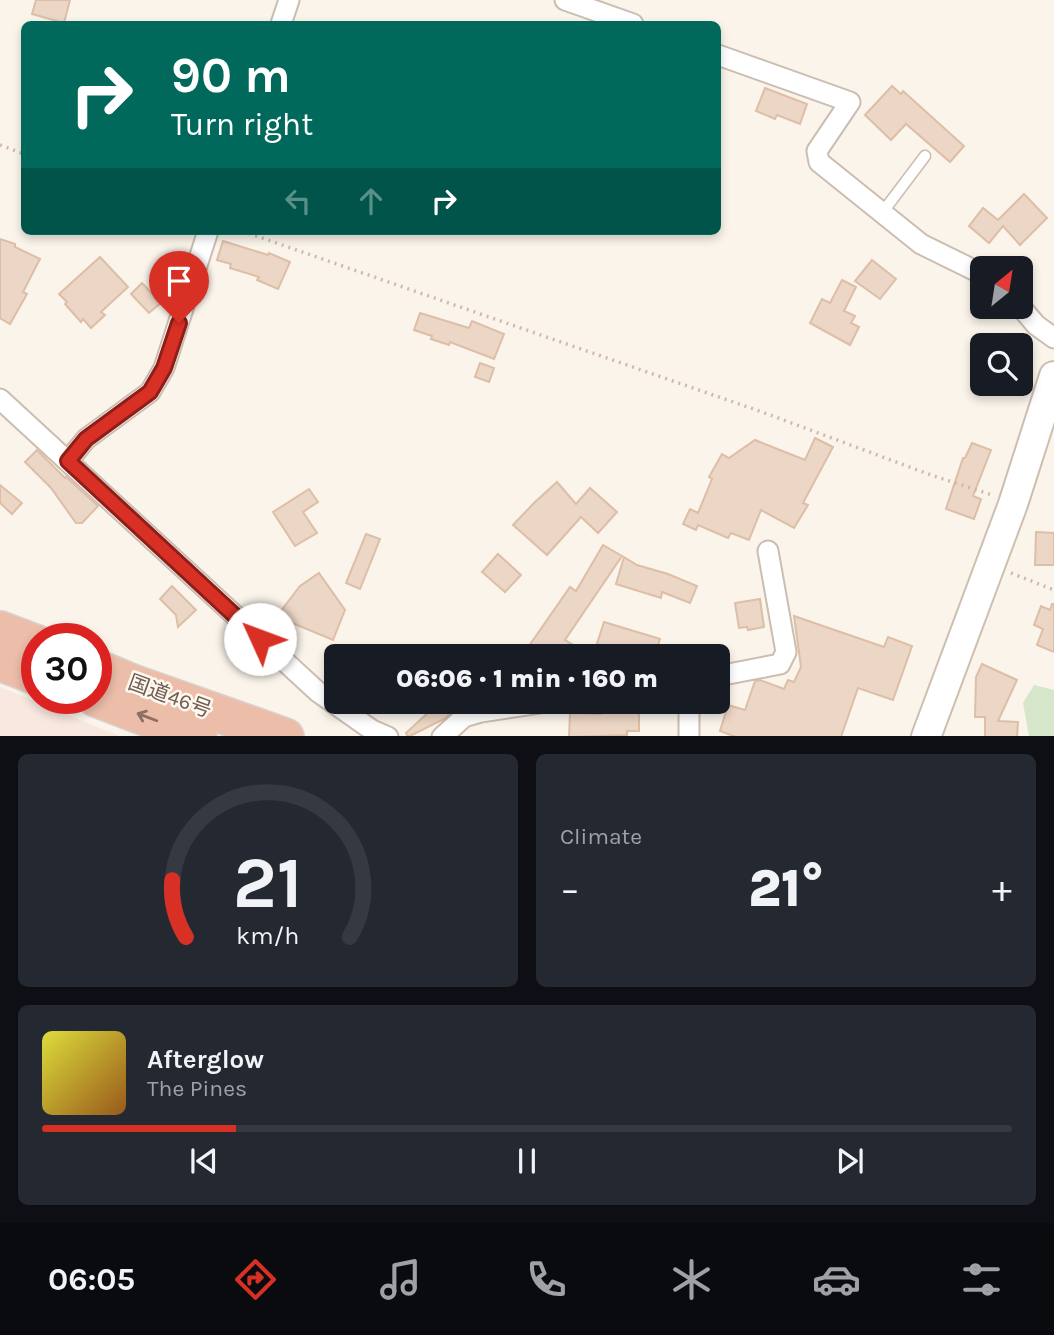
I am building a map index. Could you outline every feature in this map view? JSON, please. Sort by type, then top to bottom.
[{"type":"highway","points":[[0,629],[21,638]]},
{"type":"highway","points":[[0,662],[21,670]]},
{"type":"highway","name":"国道46号","points":[[112,675],[282,736]]},
{"type":"highway","name":"国道46号","points":[[112,704],[195,736]]},
{"type":"street","points":[[282,21],[289,0]]},
{"type":"street","points":[[565,0],[624,21]]},
{"type":"street","points":[[721,56],[850,102],[817,151],[819,162],[921,244],[970,268]]},
{"type":"street","points":[[68,461],[86,439],[150,392],[164,368],[207,235]]},
{"type":"street","points":[[1031,319],[1054,338]]},
{"type":"street","points":[[926,736],[1013,504],[1054,376]]},
{"type":"street","points":[[0,399],[317,692],[372,730],[386,736]]},
{"type":"street","points":[[730,674],[780,664],[786,652],[768,551]]},
{"type":"street","points":[[443,736],[464,718],[475,714]]},
{"type":"street","points":[[689,714],[689,736]]},
{"type":"lane","points":[[882,213],[925,156]]},
{"type":"path","points":[[0,145],[21,153]]},
{"type":"path","points":[[253,235],[762,412],[1013,504]]},
{"type":"path","points":[[990,565],[1054,590]]},
{"type":"shaded area","points":[[0,687],[21,696],[21,714],[66,714],[119,736],[0,736]]},
{"type":"green space","points":[[1034,685],[1054,690],[1054,736],[1029,736],[1023,703]]},
{"type":"building","points":[[36,0],[70,0],[65,21],[32,14]]},
{"type":"building","points":[[892,86],[901,94],[903,91],[964,146],[950,162],[906,124],[891,140],[865,115]]},
{"type":"building","points":[[765,88],[807,104],[800,124],[777,115],[775,119],[756,111]]},
{"type":"building","points":[[1024,194],[1047,218],[1020,245],[1003,226],[989,243],[969,226],[983,208],[998,220]]},
{"type":"building","points":[[0,239],[15,244],[15,247],[40,259],[23,292],[27,294],[10,324],[0,318]]},
{"type":"building","points":[[223,241],[268,255],[269,253],[290,262],[278,289],[257,280],[259,277],[230,268],[231,264],[217,260]]},
{"type":"building","points":[[100,257],[128,287],[101,312],[105,315],[91,328],[83,319],[81,322],[59,294]]},
{"type":"building","points":[[872,260],[896,279],[880,299],[855,281]]},
{"type":"building","points":[[842,280],[856,287],[844,311],[855,316],[851,323],[859,327],[850,345],[810,323],[822,299],[830,303]]},
{"type":"building","points":[[142,283],[161,303],[149,313],[131,294]]},
{"type":"building","points":[[420,313],[469,328],[472,321],[504,334],[494,359],[450,342],[449,345],[431,339],[432,336],[414,330]]},
{"type":"building","points":[[480,363],[494,368],[489,382],[475,377]]},
{"type":"building","points":[[815,438],[833,447],[803,503],[808,505],[794,528],[761,510],[749,540],[731,533],[728,538],[698,525],[696,530],[683,524],[690,509],[698,513],[712,479],[709,477],[722,454],[729,458],[755,440],[805,460]]},
{"type":"building","points":[[972,443],[991,450],[973,496],[981,499],[974,519],[946,509],[963,458]]},
{"type":"building","points":[[37,450],[98,506],[82,523],[76,523],[51,488],[25,462]]},
{"type":"building","points":[[557,482],[576,504],[590,488],[617,512],[598,533],[581,517],[547,555],[513,525]]},
{"type":"building","points":[[0,485],[22,503],[12,514],[0,503]]},
{"type":"building","points":[[309,489],[318,502],[303,512],[317,533],[295,546],[273,512]]},
{"type":"building","points":[[1036,532],[1054,533],[1054,565],[1035,565]]},
{"type":"building","points":[[366,534],[380,539],[360,589],[346,583]]},
{"type":"building","points":[[603,545],[622,556],[565,640],[572,644],[530,644],[570,587],[576,591]]},
{"type":"building","points":[[498,554],[521,575],[505,592],[482,572]]},
{"type":"building","points":[[624,557],[637,565],[697,586],[690,603],[662,592],[661,598],[616,584]]},
{"type":"building","points":[[319,573],[345,610],[333,640],[290,622],[280,636],[268,628],[300,586]]},
{"type":"building","points":[[172,586],[196,610],[178,627],[176,615],[160,599]]},
{"type":"building","points":[[760,599],[764,627],[748,630],[747,627],[739,628],[735,603]]},
{"type":"building","points":[[1052,604],[1054,652],[1037,645],[1043,629],[1034,625],[1041,606],[1050,610]]},
{"type":"building","points":[[794,616],[884,647],[888,637],[912,646],[893,700],[858,688],[841,736],[733,736],[720,731],[725,714],[730,714],[730,706],[745,710],[755,681],[760,680],[784,689],[788,680],[794,682],[801,667]]},
{"type":"building","points":[[604,622],[660,639],[658,644],[597,644]]},
{"type":"building","points":[[982,664],[1017,680],[998,721],[1018,722],[1017,736],[985,736],[985,717],[975,717],[976,677]]},
{"type":"building","points":[[427,714],[450,714],[410,736],[406,733]]},
{"type":"building","points":[[570,714],[639,714],[639,731],[627,731],[627,735],[569,736]]},
{"type":"route","points":[[179,323],[164,368],[150,392],[86,439],[68,461],[260,639]]}]
